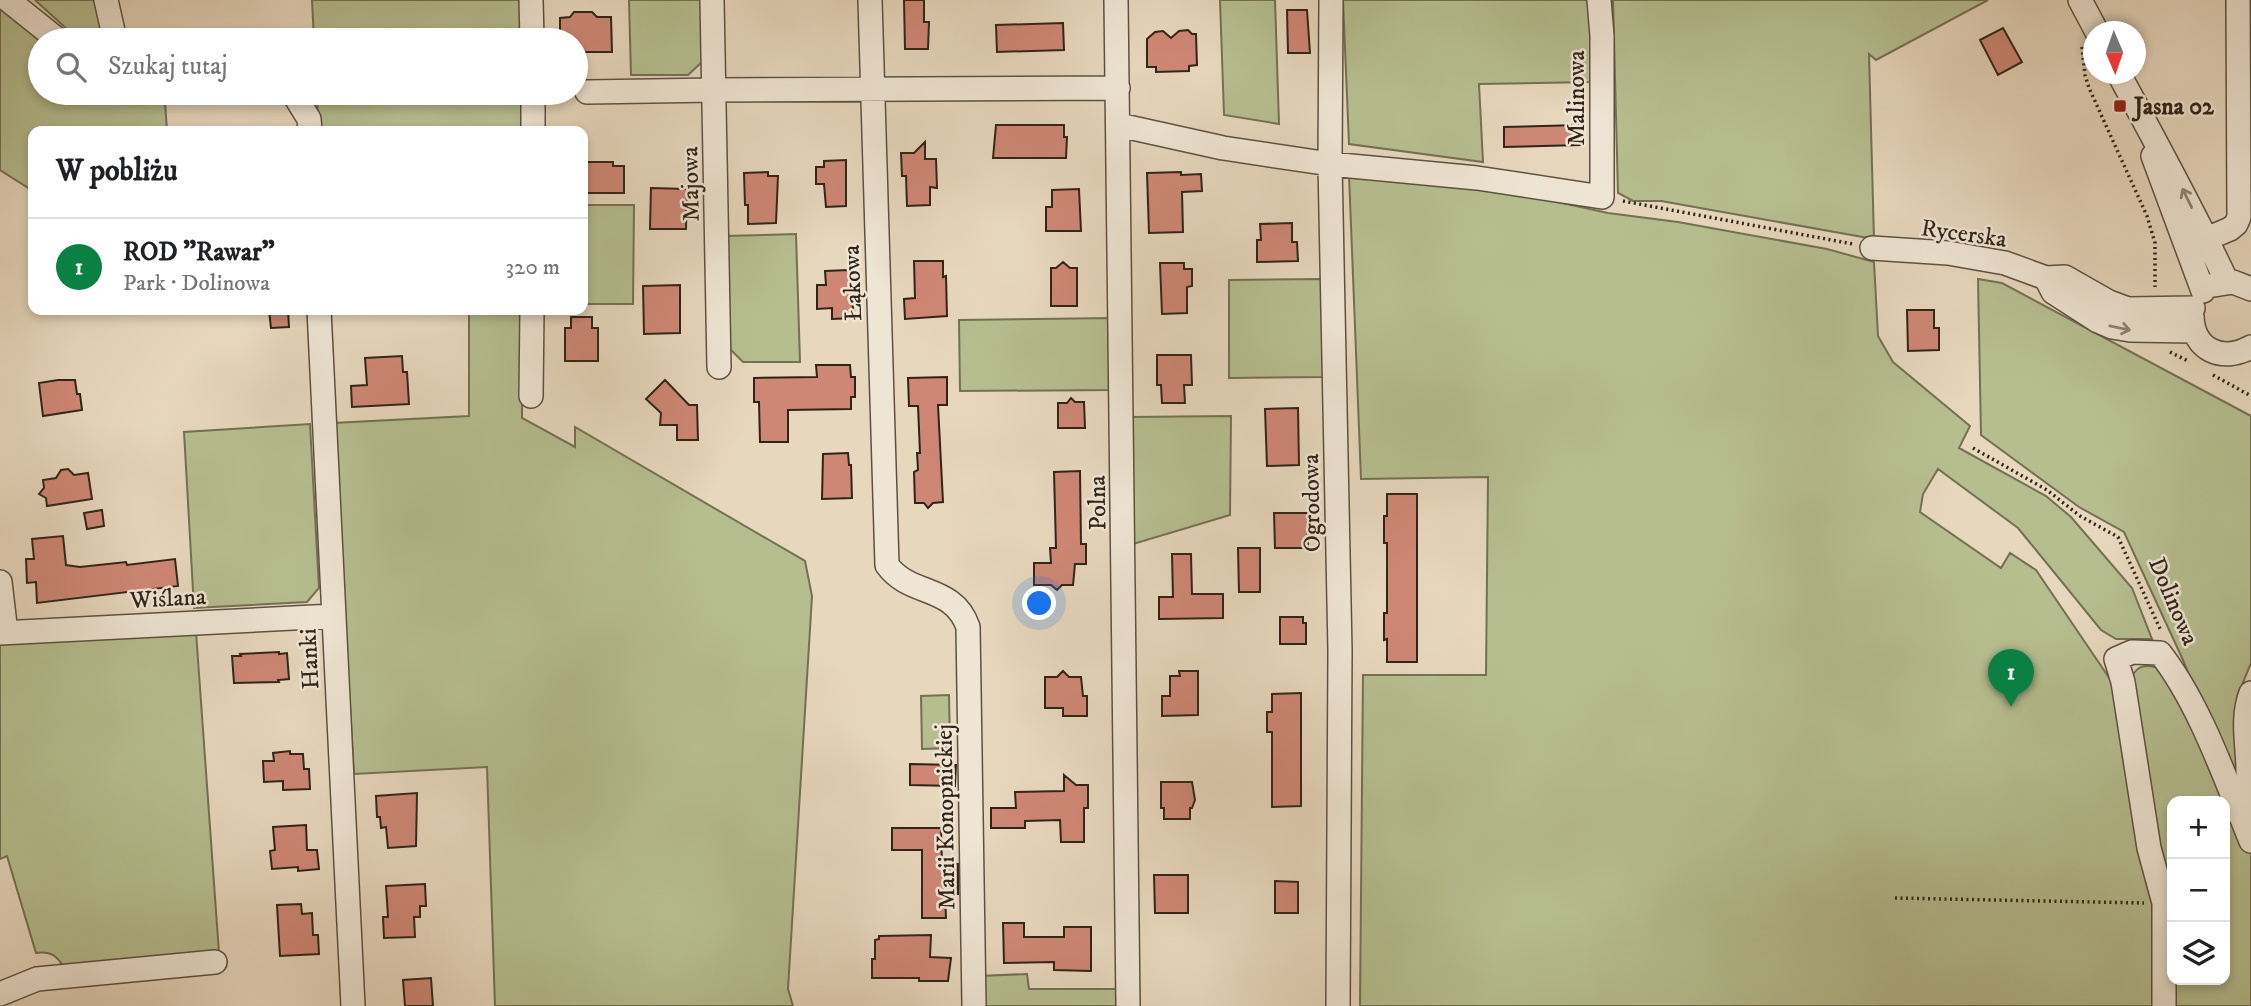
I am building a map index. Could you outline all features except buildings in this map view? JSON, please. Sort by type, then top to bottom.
[{"type":"street","points":[[8,0],[43,28]]},
{"type":"street","points":[[106,0],[112,28]]},
{"type":"street","points":[[531,0],[532,28]]},
{"type":"street","name":"Majowa","points":[[712,0],[719,367]]},
{"type":"street","name":"Łąkowa","points":[[870,0],[887,565],[892,572],[906,581],[953,602],[960,608],[968,627]]},
{"type":"street","name":"Polna","points":[[1116,0],[1128,1006]]},
{"type":"street","name":"Ogrodowa","points":[[1331,0],[1330,164],[1340,651],[1338,1006]]},
{"type":"street","name":"Malinowa","points":[[1599,0],[1602,36],[1602,197]]},
{"type":"street","points":[[2080,0],[2086,21]]},
{"type":"street","points":[[2197,243],[2233,226],[2239,217],[2238,0]]},
{"type":"street","points":[[2124,84],[2150,133],[2155,167],[2197,243],[2227,282],[2251,289]]},
{"type":"street","points":[[588,92],[1118,88]]},
{"type":"street","points":[[300,105],[310,126]]},
{"type":"street","points":[[533,105],[533,126]]},
{"type":"street","points":[[1119,125],[1223,148],[1330,164],[1478,178],[1602,197]]},
{"type":"street","points":[[2197,243],[2198,300],[2191,317],[2194,331],[2203,345],[2211,351],[2221,355],[2248,355]]},
{"type":"street","name":"Rycerska","points":[[1872,247],[1981,258],[2028,270],[2046,278],[2065,277],[2112,327],[2130,331],[2194,331]]},
{"type":"street","name":"Rycerska","points":[[2093,306],[2128,309],[2198,300],[2219,282],[2227,282]]},
{"type":"street","name":"Hanki","points":[[319,315],[353,1006]]},
{"type":"street","points":[[531,396],[532,315]]},
{"type":"street","name":"Wiślana","points":[[0,582],[3,633],[333,615]]},
{"type":"street","name":"Marii Konopnickiej","points":[[968,627],[974,1006]]},
{"type":"street","name":"Dolinowa","points":[[2164,903],[2149,848],[2123,682],[2116,659],[2132,652],[2160,653],[2173,670],[2195,711],[2251,841]]},
{"type":"street","points":[[2240,815],[2247,796],[2245,728],[2251,693]]},
{"type":"street","points":[[2164,903],[2164,1006]]},
{"type":"street","points":[[0,994],[37,979],[215,962]]},
{"type":"path","points":[[2088,84],[2147,216],[2155,243],[2155,289]]},
{"type":"path","points":[[1602,197],[1872,247]]},
{"type":"path","name":"Dolinowa","points":[[1973,448],[2047,490],[2080,516],[2118,537],[2164,638]]},
{"type":"path","points":[[1895,898],[2164,903]]},
{"type":"green space","points":[[0,0],[28,28],[28,105],[165,105],[167,126],[28,126],[28,188],[0,170]]},
{"type":"green space","points":[[35,0],[96,0],[104,28],[66,28]]},
{"type":"green space","points":[[312,0],[521,0],[522,28],[313,28]]},
{"type":"green space","points":[[629,0],[701,0],[702,62],[688,75],[631,75]]},
{"type":"green space","points":[[1220,0],[1275,0],[1279,124],[1224,115]]},
{"type":"green space","points":[[1343,0],[1590,0],[1592,82],[1479,84],[1483,162],[1349,144]]},
{"type":"green space","points":[[1613,0],[1988,0],[1876,60],[1869,54],[1874,239],[1661,201],[1633,201],[1618,193]]},
{"type":"green space","points":[[317,105],[523,105],[523,126],[318,126]]},
{"type":"green space","points":[[1349,175],[1512,192],[1608,213],[1678,222],[1827,249],[1874,262],[1878,336],[1893,362],[1970,426],[1959,448],[2046,496],[2071,517],[2132,588],[2152,639],[2116,639],[2101,630],[2018,528],[1938,469],[1923,494],[1920,512],[2001,568],[2010,553],[2036,570],[2112,682],[2130,682],[2141,667],[2162,669],[2201,743],[2225,796],[2167,796],[2167,985],[2230,985],[2230,807],[2251,854],[2251,1006],[1360,1006],[1363,675],[1486,675],[1488,477],[1361,479]]},
{"type":"green space","points":[[588,205],[634,205],[633,304],[588,304]]},
{"type":"green space","points":[[796,234],[800,362],[743,362],[727,346],[725,236]]},
{"type":"green space","points":[[1323,279],[1324,377],[1229,378],[1229,280]]},
{"type":"green space","points":[[1978,279],[2002,283],[2251,416],[2251,663],[2237,697],[2239,768],[2230,777],[2183,660],[2124,532],[2079,507],[1981,435]]},
{"type":"green space","points":[[469,315],[522,315],[522,418],[575,447],[575,427],[805,561],[812,596],[788,989],[793,1006],[495,1006],[487,767],[354,774],[333,423],[469,416]]},
{"type":"green space","points":[[1113,318],[1114,390],[960,391],[959,320]]},
{"type":"green space","points":[[1231,416],[1230,515],[1130,545],[1128,417]]},
{"type":"green space","points":[[310,424],[319,588],[307,602],[194,608],[184,432]]},
{"type":"green space","points":[[196,632],[219,953],[64,968],[53,955],[36,953],[7,856],[0,859],[0,641]]},
{"type":"green space","points":[[949,695],[950,748],[922,749],[921,696]]},
{"type":"green space","points":[[1027,974],[1029,989],[1116,989],[1116,1006],[980,1006],[979,976]]},
{"type":"place","name":"Jasna 02","points":[[2120,106]]},
{"type":"place","name":"ROD \"Rawar\"","points":[[2011,707]]}]
